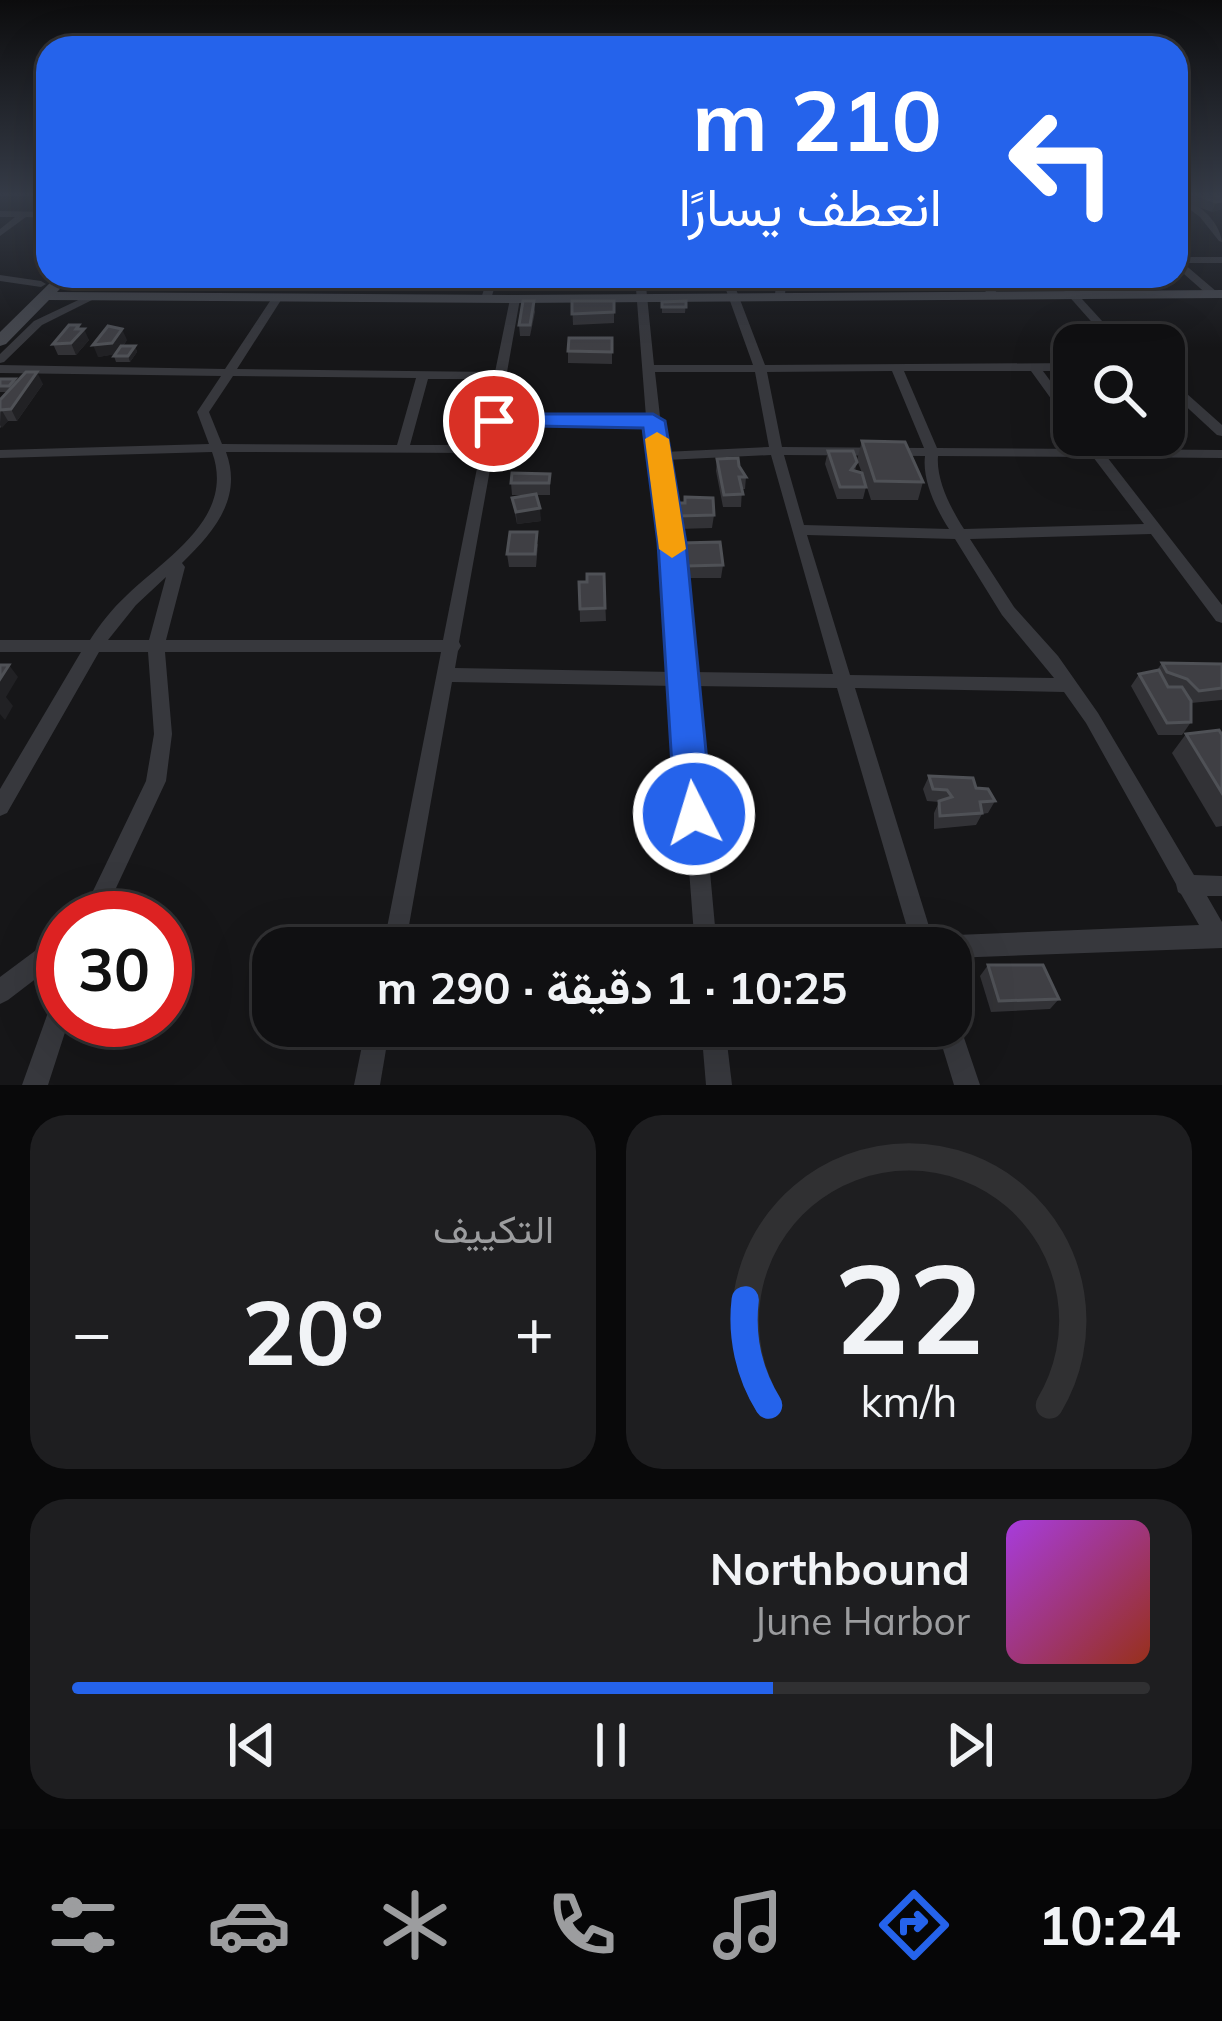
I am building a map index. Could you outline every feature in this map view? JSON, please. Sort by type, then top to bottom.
[{"type":"street","points":[[1188,261],[1222,260]]},
{"type":"street","points":[[1188,271],[1217,295]]},
{"type":"street","points":[[3,280],[36,284]]},
{"type":"street","points":[[0,327],[43,288]]},
{"type":"street","points":[[2,352],[44,288]]},
{"type":"street","points":[[59,288],[94,296],[486,299],[641,296],[704,288]]},
{"type":"street","points":[[486,299],[489,288]]},
{"type":"street","points":[[641,288],[653,421],[661,456],[704,927]]},
{"type":"street","points":[[729,288],[760,368],[776,451],[841,684],[924,948],[1220,939]]},
{"type":"street","points":[[745,288],[780,294],[1217,295]]},
{"type":"street","points":[[780,294],[781,288]]},
{"type":"street","points":[[988,288],[994,295]]},
{"type":"street","points":[[1067,288],[1100,324]]},
{"type":"street","points":[[2,352],[38,323],[94,296]]},
{"type":"street","points":[[0,807],[119,612],[180,559],[212,517],[224,491],[226,469],[203,412],[278,297]]},
{"type":"street","points":[[398,927],[515,299]]},
{"type":"street","points":[[896,367],[932,452],[930,469],[958,533],[1008,611],[1070,685],[1220,939]]},
{"type":"street","points":[[1035,368],[1053,393]]},
{"type":"street","points":[[650,369],[1053,368]]},
{"type":"street","points":[[0,369],[502,376]]},
{"type":"street","points":[[402,449],[423,375]]},
{"type":"street","points":[[1185,399],[1222,432]]},
{"type":"street","points":[[494,421],[653,421]]},
{"type":"street","points":[[0,454],[218,448],[488,449]]},
{"type":"street","points":[[661,456],[776,451],[1053,451]]},
{"type":"street","points":[[1185,453],[1222,454]]},
{"type":"street","points":[[1098,456],[1222,617]]},
{"type":"street","points":[[798,530],[1157,529]]},
{"type":"street","points":[[104,891],[156,781],[163,734],[156,644],[164,601],[180,559]]},
{"type":"street","points":[[0,646],[453,646]]},
{"type":"street","points":[[448,675],[1070,685]]},
{"type":"street","points":[[1186,885],[1222,886]]},
{"type":"street","points":[[0,992],[36,965]]},
{"type":"street","points":[[35,1085],[48,1047]]},
{"type":"street","points":[[367,1085],[374,1047]]},
{"type":"street","points":[[715,1047],[719,1085]]},
{"type":"street","points":[[955,1047],[967,1085]]},
{"type":"building","points":[[523,301],[534,301],[530,325],[519,325]]},
{"type":"building","points":[[572,301],[614,301],[614,312],[572,314]]},
{"type":"building","points":[[686,301],[686,307],[662,307],[662,302]]},
{"type":"building","points":[[69,325],[84,329],[71,343],[53,344]]},
{"type":"building","points":[[108,326],[122,329],[112,343],[93,345]]},
{"type":"building","points":[[569,338],[612,338],[612,352],[568,351]]},
{"type":"building","points":[[121,346],[135,346],[128,356],[114,356]]},
{"type":"building","points":[[26,372],[37,372],[11,409],[0,410],[0,400]]},
{"type":"building","points":[[862,441],[905,442],[923,482],[875,481]]},
{"type":"building","points":[[828,451],[853,451],[857,462],[851,470],[862,473],[866,487],[840,487]]},
{"type":"building","points":[[738,458],[746,477],[739,477],[743,494],[724,495],[717,459]]},
{"type":"building","points":[[512,473],[550,474],[549,483],[511,483]]},
{"type":"building","points":[[536,494],[540,508],[516,512],[512,498]]},
{"type":"building","points":[[685,497],[713,498],[714,515],[679,516],[679,503],[685,503]]},
{"type":"building","points":[[510,532],[537,532],[535,554],[507,554]]},
{"type":"building","points":[[720,542],[723,565],[687,566],[682,543]]},
{"type":"building","points":[[587,574],[604,574],[605,608],[580,609],[579,582],[587,582]]},
{"type":"building","points":[[1162,663],[1222,664],[1222,688],[1199,691],[1187,679],[1167,672]]},
{"type":"building","points":[[1159,670],[1168,687],[1182,687],[1191,701],[1191,722],[1167,723],[1139,674]]},
{"type":"building","points":[[1219,730],[1222,735],[1222,793],[1186,734]]},
{"type":"building","points":[[929,776],[973,778],[976,788],[988,789],[995,801],[980,802],[982,813],[940,816],[939,801],[952,797],[947,790],[933,789]]},
{"type":"building","points":[[988,965],[1043,965],[1059,999],[999,1001]]},
{"type":"slow traffic","points":[[657,439],[672,549]]},
{"type":"route","points":[[494,421],[653,421],[672,543],[694,814]]}]
